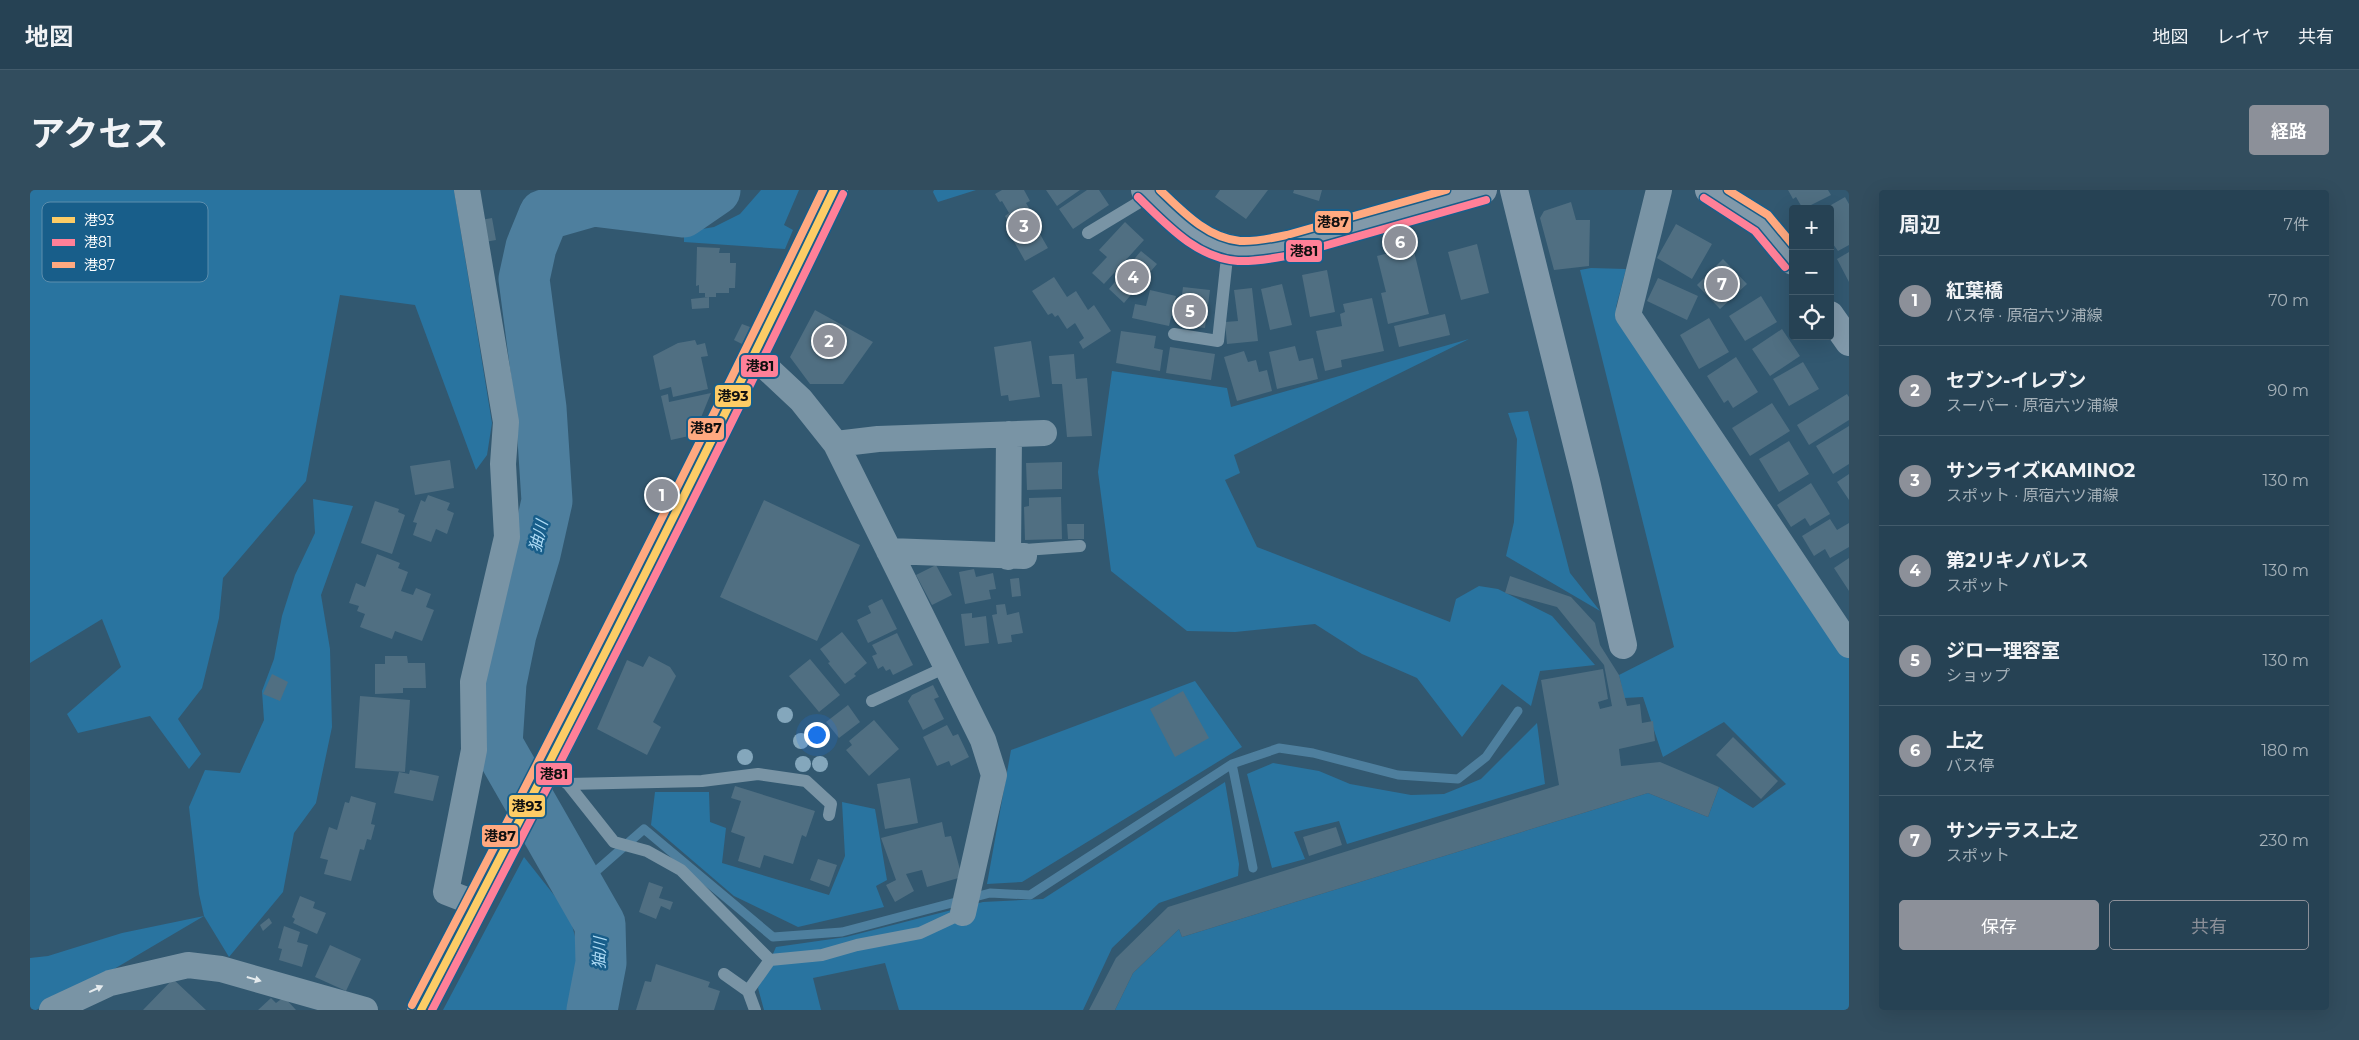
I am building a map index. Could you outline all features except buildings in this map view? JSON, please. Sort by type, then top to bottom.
[{"type":"main road","points":[[421,1010],[511,835],[557,777],[754,356],[834,190]]},
{"type":"street","points":[[467,190],[506,422],[503,464],[507,537],[473,682],[474,750],[446,892],[477,904]]},
{"type":"street","points":[[1148,192],[1190,232],[1228,248],[1262,250],[1289,245],[1483,190]]},
{"type":"street","points":[[1514,190],[1586,480],[1623,646]]},
{"type":"street","points":[[1659,190],[1628,315],[1849,645]]},
{"type":"street","points":[[1709,190],[1762,223],[1789,256]]},
{"type":"street","points":[[1834,321],[1849,342]]},
{"type":"street","points":[[754,356],[801,400],[836,444],[983,740],[994,775],[966,901]]},
{"type":"street","points":[[836,444],[878,439],[1044,433]]},
{"type":"street","points":[[889,550],[1016,556],[1010,434]]},
{"type":"street","points":[[52,1010],[110,982],[188,965],[221,970],[365,1010]]},
{"type":"lane","points":[[1088,233],[1148,192]]},
{"type":"lane","points":[[1174,334],[1218,341],[1228,248]]},
{"type":"lane","points":[[1016,556],[1025,550],[1080,546]]},
{"type":"lane","points":[[872,701],[946,667]]},
{"type":"lane","points":[[557,777],[702,781],[758,774],[806,781],[831,804],[829,815]]},
{"type":"lane","points":[[557,777],[614,842],[647,851],[681,870],[770,960]]},
{"type":"lane","points":[[748,990],[770,960],[822,955],[857,945],[892,940],[920,933],[966,901]]},
{"type":"lane","points":[[724,974],[748,990],[755,1010]]},
{"type":"shaded area","points":[[30,190],[454,190],[492,423],[487,455],[476,470],[415,305],[340,295],[306,481],[223,578],[219,618],[202,688],[178,719],[201,754],[189,769],[150,716],[78,733],[67,714],[121,667],[102,619],[30,663]]},
{"type":"shaded area","points":[[761,190],[799,190],[784,225],[793,230],[785,249],[684,242],[684,232],[714,227],[740,214]]},
{"type":"shaded area","points":[[934,190],[976,190],[938,202],[933,192]]},
{"type":"shaded area","points":[[1591,268],[1626,269],[1616,307],[1849,658],[1849,1010],[1115,1010],[1133,973],[1179,929],[1182,937],[1648,793],[1708,817],[1719,787],[1753,808],[1786,784],[1724,722],[1663,757],[1643,697],[1624,698],[1619,675],[1674,647],[1580,270]]},
{"type":"shaded area","points":[[1469,339],[1234,455],[1240,473],[1225,480],[1257,547],[1450,622],[1456,599],[1479,586],[1498,589],[1552,616],[1595,665],[1540,671],[1531,706],[1502,684],[1462,737],[1417,678],[1362,654],[1315,624],[1235,632],[1187,631],[1111,571],[1098,472],[1112,371],[1227,388],[1231,407]]},
{"type":"shaded area","points":[[1528,411],[1570,573],[1600,611],[1506,556],[1514,522],[1517,439],[1508,413]]},
{"type":"shaded area","points":[[313,499],[353,506],[321,595],[330,649],[332,727],[316,803],[294,833],[283,892],[229,957],[204,916],[199,894],[189,807],[205,770],[240,773],[264,720],[262,691],[274,659],[282,616],[295,575],[315,533]]},
{"type":"shaded area","points":[[1195,681],[1242,747],[1022,882],[987,884],[1011,750]]},
{"type":"shaded area","points":[[1537,723],[1545,784],[1347,844],[1339,821],[1294,832],[1305,859],[1272,868],[1247,774],[1273,763],[1319,771],[1350,784],[1411,795],[1444,794],[1481,779]]},
{"type":"shaded area","points":[[1225,782],[1239,864],[1238,876],[1159,903],[1112,948],[1083,1010],[899,1010],[885,963],[813,978],[821,1010],[764,1010],[758,988],[776,947],[846,937],[983,902],[1043,899]]},
{"type":"shaded area","points":[[655,792],[709,792],[710,822],[726,828],[722,863],[829,895],[845,856],[842,802],[875,809],[887,880],[876,886],[884,907],[798,927],[734,896],[651,825]]},
{"type":"shaded area","points":[[524,857],[569,914],[583,966],[579,994],[610,1010],[443,1010]]},
{"type":"shaded area","points":[[204,916],[92,982],[36,1010],[30,1010],[30,958],[48,956],[122,933]]},
{"type":"waterway","name":"㹨川","points":[[592,1010],[601,963],[600,924],[497,744],[501,683],[511,634],[535,554],[547,501],[541,408],[524,279],[531,247],[544,215],[593,201],[683,212],[715,190]]},
{"type":"waterway","points":[[578,887],[644,829],[773,937],[842,932],[990,893],[1030,895],[1232,764],[1279,748],[1313,753],[1398,775],[1458,779],[1486,757],[1518,711]]},
{"type":"waterway","points":[[1232,764],[1253,868]]},
{"type":"transit line","name":"港87","points":[[412,1005],[621,599],[823,190]]},
{"type":"transit line","name":"港93","points":[[421,1010],[631,602],[834,190]]},
{"type":"transit line","name":"港87","points":[[1160,190],[1186,215],[1206,229],[1228,239],[1240,241],[1264,240],[1287,235],[1446,190]]},
{"type":"transit line","name":"港87","points":[[1728,190],[1768,215],[1789,240]]},
{"type":"transit line","name":"港81","points":[[432,1010],[641,604],[843,194]]},
{"type":"transit line","name":"港81","points":[[1138,197],[1171,228],[1195,247],[1209,254],[1238,261],[1265,260],[1292,255],[1486,200]]},
{"type":"transit line","name":"港81","points":[[1704,198],[1755,231],[1785,267]]},
{"type":"place","name":"サンライズKAMINO2","points":[[1024,226]]},
{"type":"place","name":"上之","points":[[1400,242]]},
{"type":"place","name":"第2リキノパレス","points":[[1133,277]]},
{"type":"place","name":"サンテラス上之","points":[[1722,284]]},
{"type":"place","name":"ジロー理容室","points":[[1190,311]]},
{"type":"place","name":"セブン-イレブン","points":[[829,341]]},
{"type":"place","name":"紅葉橋","points":[[662,495]]}]
